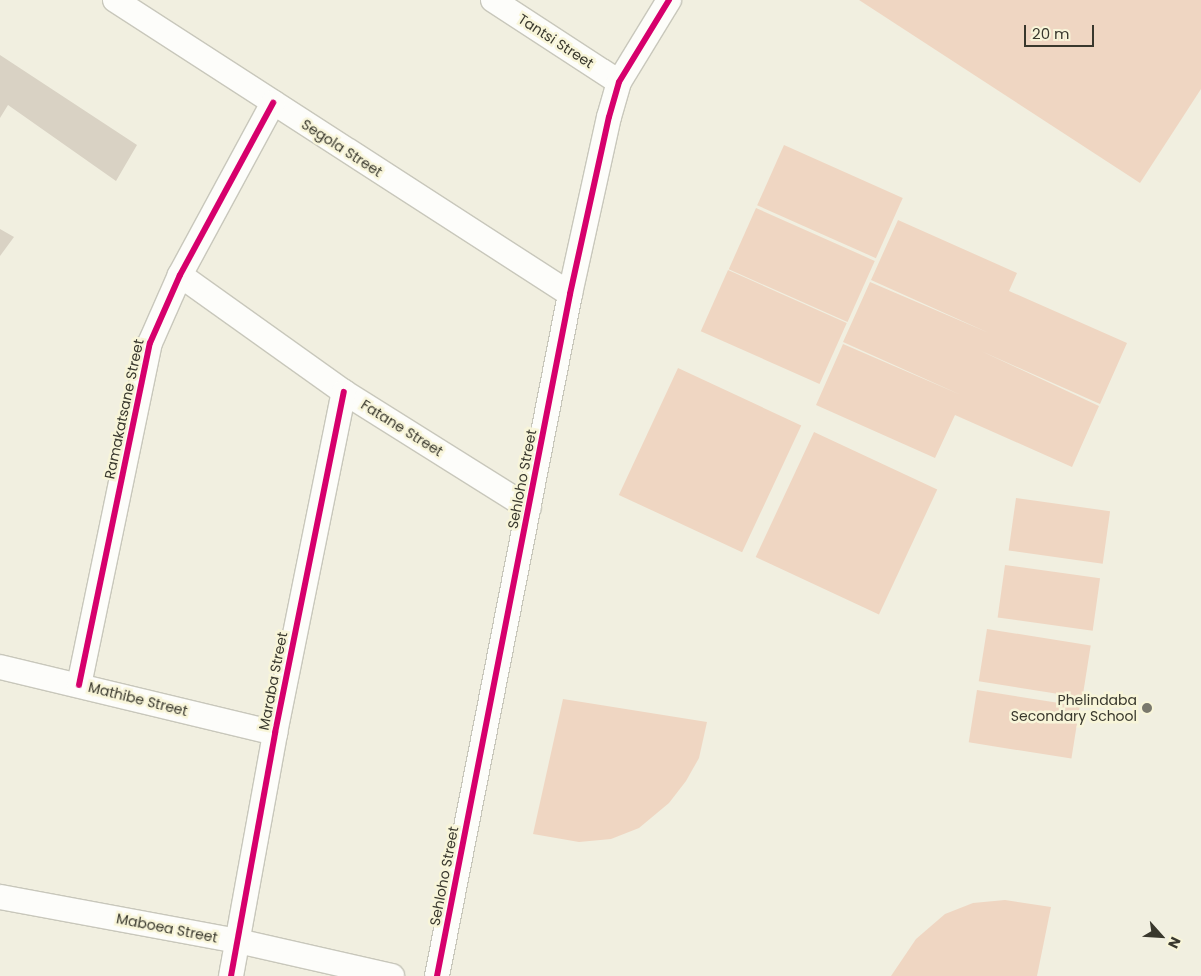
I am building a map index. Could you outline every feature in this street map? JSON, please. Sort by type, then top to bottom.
[{"type":"street","name":"Segola Street","points":[[115,0],[570,294]]},
{"type":"street","name":"Tantsi Street","points":[[494,0],[620,82]]},
{"type":"street","name":"Sehloho Street","points":[[437,976],[570,294],[620,82],[669,0]]},
{"type":"street","name":"Ramakatsane Street","points":[[79,685],[150,343],[180,275],[273,103]]},
{"type":"street","name":"Fatane Street","points":[[180,275],[344,392],[529,508]]},
{"type":"street","name":"Maraba Street","points":[[231,976],[275,733],[344,392]]},
{"type":"street","name":"Mathibe Street","points":[[0,668],[79,685],[275,733]]},
{"type":"street","name":"Maboea Street","points":[[0,897],[238,941],[392,976]]},
{"type":"shaded area","points":[[859,0],[1201,0],[1201,89],[1140,183]]},
{"type":"shaded area","points":[[784,145],[903,198],[876,258],[757,205]]},
{"type":"shaded area","points":[[756,208],[875,261],[848,322],[729,269]]},
{"type":"shaded area","points":[[898,220],[1017,273],[1009,291],[1127,343],[1100,404],[981,351],[1099,406],[1072,467],[955,415],[935,458],[816,405],[843,344],[961,395],[843,342],[870,282],[989,333],[871,280]]},
{"type":"shaded area","points":[[728,270],[847,323],[820,384],[701,331]]},
{"type":"shaded area","points":[[678,368],[801,425],[742,552],[619,495]]},
{"type":"shaded area","points":[[814,432],[937,489],[879,615],[756,557]]},
{"type":"shaded area","points":[[1016,498],[1110,511],[1103,564],[1009,550]]},
{"type":"shaded area","points":[[1005,565],[1100,578],[1093,631],[998,617]]},
{"type":"shaded area","points":[[987,629],[1091,645],[1082,698],[979,681]]},
{"type":"shaded area","points":[[977,690],[1080,706],[1071,759],[969,742]]},
{"type":"shaded area","points":[[563,699],[707,722],[699,758],[686,781],[669,803],[639,828],[611,839],[579,842],[533,834]]},
{"type":"shaded area","points":[[1005,900],[1051,907],[1037,976],[891,976],[916,939],[945,914],[973,903]]},
{"type":"building","points":[[0,55],[137,145],[116,181],[8,105],[0,118]]},
{"type":"building","points":[[0,229],[14,237],[0,256]]},
{"type":"cycle path","points":[[437,976],[570,294],[609,117],[619,82],[669,0]]},
{"type":"cycle path","points":[[79,685],[150,343],[180,275],[273,103]]},
{"type":"cycle path","points":[[231,976],[275,733],[344,392]]},
{"type":"place","name":"Phelindaba Secondary School","points":[[1147,708]]}]
